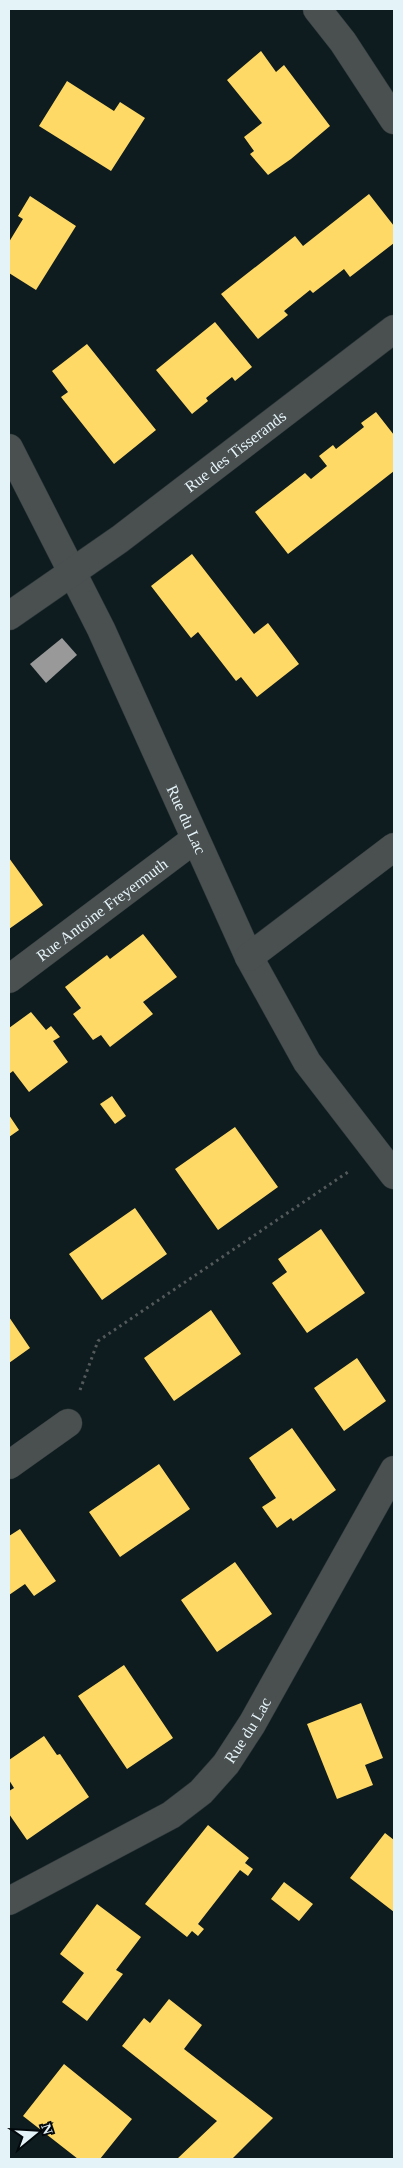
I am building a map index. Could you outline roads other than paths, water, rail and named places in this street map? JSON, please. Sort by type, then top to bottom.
[{"type":"street","points":[[317,9],[343,42],[394,120]]},
{"type":"street","name":"Rue des Tisserands","points":[[9,616],[120,539],[394,329]]},
{"type":"street","name":"Rue du Lac","points":[[9,448],[102,629],[249,956],[307,1062],[394,1175]]},
{"type":"street","name":"Rue Antoine Freyermuth","points":[[9,979],[195,839]]},
{"type":"street","points":[[249,956],[394,847]]},
{"type":"street","points":[[9,1465],[68,1423]]},
{"type":"street","name":"Rue du Lac","points":[[9,1901],[171,1815],[201,1792],[226,1764],[252,1724],[394,1470]]}]
